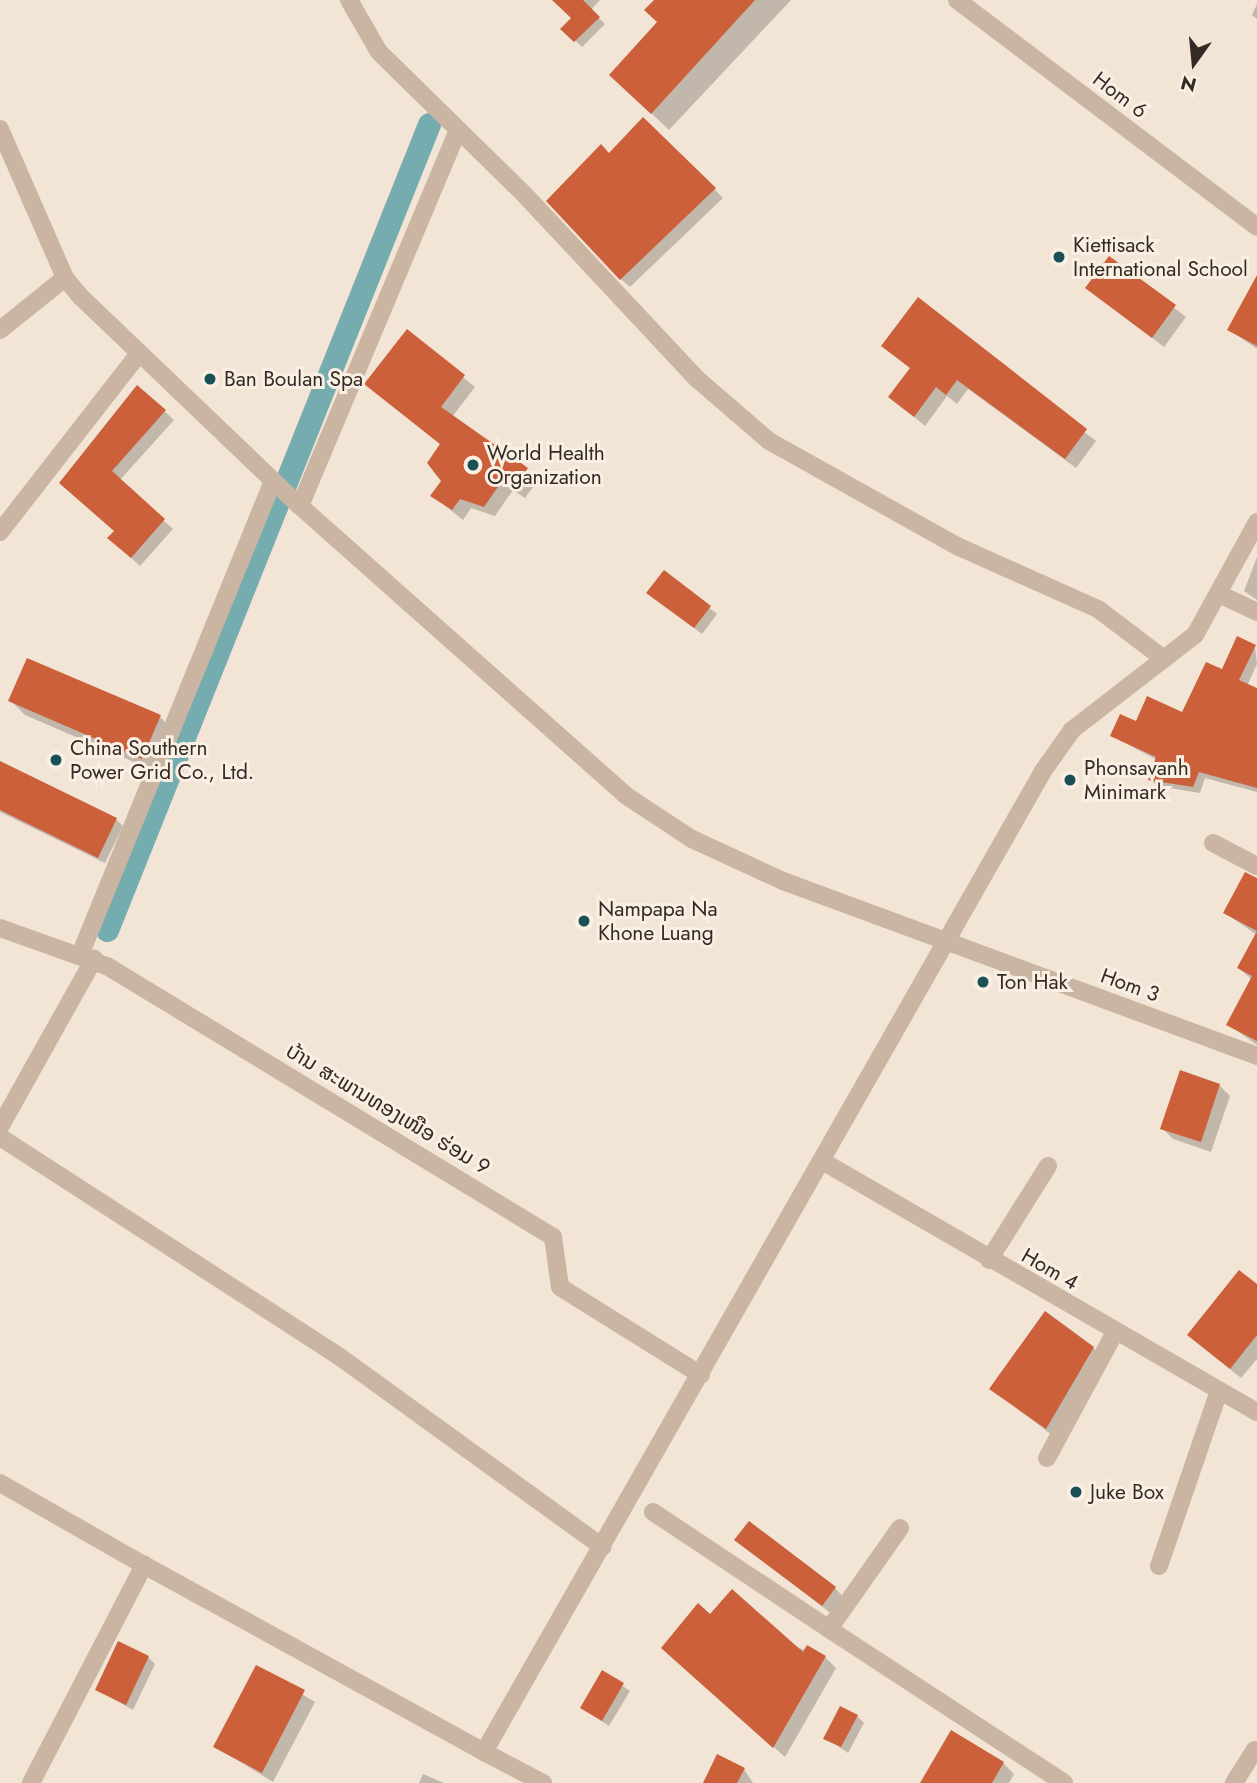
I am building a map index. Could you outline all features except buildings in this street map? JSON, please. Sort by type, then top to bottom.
[{"type":"street","points":[[349,0],[379,52],[696,378],[769,441],[957,546],[1098,609],[1164,659]]},
{"type":"street","name":"Hom 6","points":[[957,0],[1257,227]]},
{"type":"street","name":"Hom 3","points":[[0,129],[65,278],[138,355],[300,506],[625,795],[692,839],[783,881],[1257,1056]]},
{"type":"street","points":[[300,506],[458,131]]},
{"type":"street","points":[[0,330],[65,278]]},
{"type":"street","points":[[0,532],[138,355]]},
{"type":"street","points":[[0,1127],[87,957],[273,481]]},
{"type":"street","points":[[484,1752],[947,942],[1073,730],[1195,635],[1257,522]]},
{"type":"street","points":[[1219,594],[1257,612]]},
{"type":"street","points":[[1213,843],[1257,866]]},
{"type":"street","name":"ບ້ານ ສະພານທອງເໜືອ ຮ່ອມ 9","points":[[0,928],[87,957],[554,1237],[560,1287],[701,1375]]},
{"type":"street","points":[[0,1137],[340,1357],[602,1547]]},
{"type":"street","name":"Hom 4","points":[[822,1161],[989,1260],[1257,1412]]},
{"type":"street","points":[[989,1260],[1048,1166]]},
{"type":"street","points":[[1047,1458],[1115,1332]]},
{"type":"street","points":[[1160,1566],[1220,1391]]},
{"type":"street","points":[[0,1483],[144,1566],[543,1783]]},
{"type":"street","points":[[653,1512],[1064,1783]]},
{"type":"street","points":[[829,1629],[900,1528]]},
{"type":"street","points":[[31,1783],[144,1566]]},
{"type":"street","points":[[1234,1783],[1255,1751]]},
{"type":"waterway","points":[[107,930],[429,124]]},
{"type":"place","name":"Kiettisack International School","points":[[1059,257]]},
{"type":"place","name":"Ban Boulan Spa","points":[[210,379]]},
{"type":"place","name":"World Health Organization","points":[[473,465]]},
{"type":"place","name":"China Southern Power Grid Co., Ltd.","points":[[56,760]]},
{"type":"place","name":"Phonsavanh Minimark","points":[[1070,780]]},
{"type":"place","name":"Nampapa Na Khone Luang","points":[[584,921]]},
{"type":"place","name":"Ton Hak","points":[[983,982]]},
{"type":"place","name":"Juke Box","points":[[1076,1492]]}]
